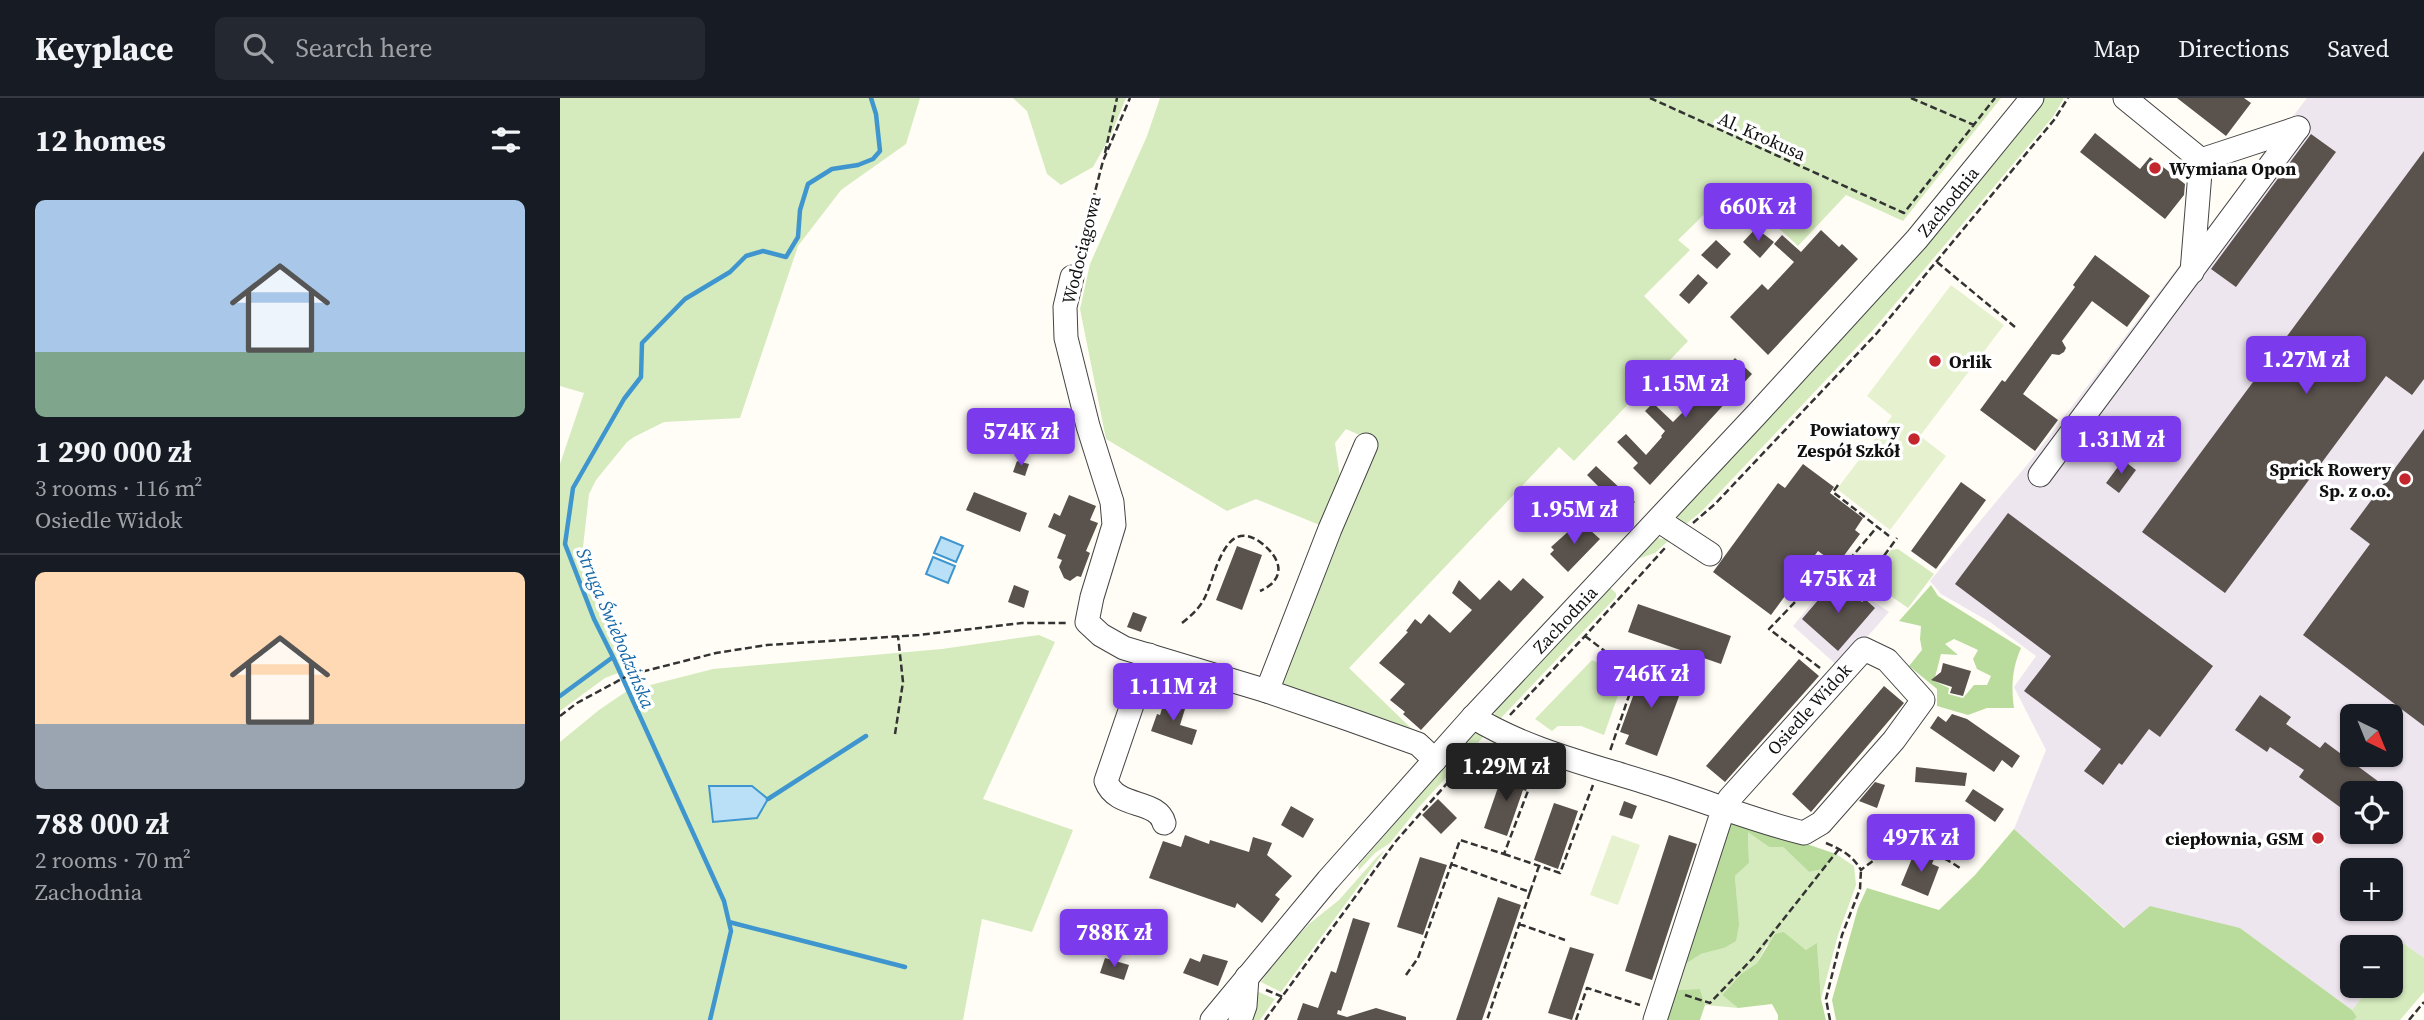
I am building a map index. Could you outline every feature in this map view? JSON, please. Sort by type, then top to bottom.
[{"type":"street","name":"Zachodnia","points":[[1212,1020],[1253,982],[1328,880],[1473,717],[1917,239],[2032,98]]},
{"type":"street","points":[[2124,98],[2201,160]]},
{"type":"street","points":[[2040,475],[2298,128],[2201,160]]},
{"type":"street","points":[[2192,272],[2201,160]]},
{"type":"street","name":"Wodociągowa","points":[[1072,277],[1065,307],[1066,338],[1088,426],[1112,502],[1114,526],[1087,622]]},
{"type":"street","points":[[1267,691],[1366,445]]},
{"type":"street","points":[[1658,520],[1710,554]]},
{"type":"street","points":[[1087,622],[1101,635],[1124,648],[1267,691],[1418,744],[1435,760]]},
{"type":"street","name":"Osiedle Widok","points":[[1651,1013],[1665,989],[1724,807],[1864,649],[1887,660],[1923,700],[1894,740],[1821,823],[1804,833]]},
{"type":"street","points":[[1149,656],[1106,781],[1115,794],[1159,813],[1164,823]]},
{"type":"street","points":[[1473,717],[1495,730],[1544,748],[1804,833]]},
{"type":"street","points":[[1240,1020],[1253,982]]},
{"type":"path","points":[[1103,160],[1117,98]]},
{"type":"path","name":"Wodociągowa","points":[[1072,277],[1085,237],[1103,160],[1130,98]]},
{"type":"path","name":"Al. Krokusa","points":[[1650,98],[1904,213],[1974,125]]},
{"type":"path","points":[[1911,98],[1974,125],[1995,98]]},
{"type":"path","points":[[1689,526],[1715,504],[1877,333],[2054,120],[2068,98]]},
{"type":"path","points":[[1937,262],[2015,327]]},
{"type":"path","points":[[1838,485],[1832,492],[1889,536]]},
{"type":"path","points":[[1820,667],[1769,629],[1831,565],[1840,571],[1877,527]]},
{"type":"path","points":[[1182,624],[1198,608],[1221,556],[1229,542],[1236,537],[1246,536],[1258,540],[1278,563],[1277,577],[1272,586],[1260,591]]},
{"type":"path","points":[[1853,598],[1897,538]]},
{"type":"path","points":[[1503,722],[1586,636],[1669,543]]},
{"type":"path","points":[[1621,587],[1626,591]]},
{"type":"path","points":[[560,716],[577,703],[629,675],[716,653],[767,645],[898,636],[1023,623],[1087,622]]},
{"type":"path","points":[[895,734],[903,682],[898,636]]},
{"type":"path","points":[[1586,636],[1636,674],[1612,746]]},
{"type":"path","points":[[1265,1020],[1396,841],[1488,738]]},
{"type":"path","points":[[1504,854],[1534,775],[1533,765]]},
{"type":"path","points":[[1406,975],[1418,958],[1460,839],[1560,873],[1597,774]]},
{"type":"path","points":[[1804,833],[1839,849],[1855,860],[1861,870],[1860,889],[1842,935],[1826,999],[1830,1020]]},
{"type":"path","points":[[1861,870],[1892,849],[1912,846],[1931,852],[1960,868]]},
{"type":"path","points":[[1665,989],[1710,1003],[1752,959],[1839,849]]},
{"type":"path","points":[[1451,864],[1530,892]]},
{"type":"path","points":[[1487,1020],[1539,866]]},
{"type":"path","points":[[1519,925],[1565,940]]},
{"type":"path","points":[[1253,982],[1283,997]]},
{"type":"path","points":[[1576,1020],[1587,988],[1651,1013]]},
{"type":"path","points":[[2409,1020],[2424,1002]]},
{"type":"shaded area","points":[[2307,98],[2424,98],[2424,958],[2403,943],[2403,935],[2340,935],[2340,998],[2361,998],[2352,1010],[2240,928],[2125,928],[2014,829],[2046,750],[2014,687],[2036,656],[1990,622],[1941,594],[1930,581],[2031,460]]},
{"type":"shaded area","points":[[1835,575],[1889,612],[1840,668],[1793,626]]},
{"type":"green space","points":[[560,98],[920,98],[906,144],[841,190],[798,246],[740,418],[664,422],[627,442],[596,480],[589,494],[583,547],[599,600],[637,666],[605,678],[560,711],[560,464],[584,393],[560,386]]},
{"type":"green space","points":[[1013,98],[1126,98],[1110,137],[1093,167],[1061,185],[1047,174],[1027,111]]},
{"type":"green space","points":[[1160,98],[2001,98],[1903,221],[1846,195],[1798,246],[1733,186],[1678,240],[1690,250],[1644,296],[1688,341],[1574,461],[1559,447],[1349,668],[1415,732],[1276,685],[1364,437],[1346,429],[1335,443],[1341,485],[1327,528],[1256,499],[1227,511],[1106,439],[1080,309],[1090,264],[1147,136]]},
{"type":"green space","points":[[2042,98],[2063,100],[2052,118],[1873,330],[1702,511],[1687,523],[1680,523],[1679,510]]},
{"type":"green space","points":[[1951,285],[2004,325],[1920,436],[1946,456],[1890,530],[1837,489],[1892,416],[1867,396]]},
{"type":"green space","points":[[1657,538],[1669,540],[1655,553],[1635,560]]},
{"type":"green space","points":[[1898,549],[1934,574],[1908,608],[1868,580],[1891,550]]},
{"type":"green space","points":[[1931,585],[1938,596],[2021,648],[2013,678],[2014,708],[1987,708],[1968,715],[1937,706],[1937,689],[1909,666],[1922,650],[1921,626],[1899,621]],"holes":[[[1954,639],[1978,650],[1973,659],[1977,669],[1991,676],[1987,685],[1974,685],[1963,698],[1948,694],[1949,688],[1934,681],[1941,654],[1958,655],[1945,644]]]},
{"type":"green space","points":[[1608,586],[1616,593],[1616,597],[1501,718],[1496,717],[1493,708]]},
{"type":"green space","points":[[1039,635],[1055,642],[983,799],[1073,830],[1032,932],[982,919],[963,1020],[560,1020],[560,742],[599,710],[627,691],[713,669],[942,649]]},
{"type":"green space","points":[[1592,660],[1617,671],[1623,681],[1604,735],[1581,726],[1558,726],[1552,731],[1535,719]]},
{"type":"green space","points":[[1473,733],[1485,735],[1390,843],[1375,853],[1359,870],[1358,866]]},
{"type":"green space","points":[[1727,817],[1836,854],[1823,869],[1809,872],[1783,847],[1769,847],[1748,832],[1749,863],[1735,876],[1739,925],[1736,941],[1724,948],[1701,954],[1678,969]]},
{"type":"green space","points":[[2014,829],[2124,928],[2150,906],[2240,928],[2352,1010],[2357,1017],[2354,1020],[1836,1020],[1832,1000],[1858,908],[1867,888],[1939,910],[1975,875]]},
{"type":"green space","points":[[1748,831],[1769,847],[1783,847],[1809,872],[1823,869],[1836,854],[1854,866],[1856,885],[1838,935],[1821,999],[1817,944],[1806,950],[1784,932],[1766,946],[1757,963],[1741,974],[1722,995],[1738,1008],[1705,1005],[1700,989],[1671,990],[1678,969],[1701,954],[1724,948],[1737,902],[1735,876],[1749,863]]},
{"type":"green space","points":[[1612,835],[1640,845],[1618,905],[1590,895]]},
{"type":"green space","points":[[1385,850],[1281,992],[1261,982],[1283,952],[1309,924],[1339,900]]},
{"type":"green space","points":[[1784,932],[1806,950],[1817,943],[1821,999],[1826,1020],[1778,1020],[1772,1004],[1738,1008],[1722,995],[1741,974],[1757,963],[1775,934]]},
{"type":"green space","points":[[2403,943],[2424,958],[2424,992],[2400,1020],[2354,1020],[2357,1017],[2352,1010],[2361,998],[2403,998]]},
{"type":"green space","points":[[1700,989],[1705,1005],[1700,1020],[1661,1020],[1671,990]]},
{"type":"green space","points":[[1254,990],[1275,999],[1260,1020],[1241,1020]]},
{"type":"water","points":[[941,537],[963,546],[956,562],[934,553]]},
{"type":"water","points":[[933,557],[955,566],[948,583],[926,574]]},
{"type":"water","points":[[709,786],[752,786],[768,799],[757,818],[713,822]]},
{"type":"building","points":[[2177,98],[2244,98],[2251,103],[2226,136]]},
{"type":"building","points":[[2095,133],[2140,169],[2150,157],[2185,184],[2184,195],[2165,219],[2080,152]]},
{"type":"building","points":[[2311,134],[2336,152],[2236,287],[2211,269]]},
{"type":"building","points":[[2424,151],[2424,379],[2412,395],[2386,376],[2225,593],[2142,532]]},
{"type":"building","points":[[1756,228],[1774,242],[1760,258],[1743,242]]},
{"type":"building","points":[[1821,230],[1839,247],[1842,244],[1858,259],[1768,355],[1730,317],[1762,284],[1768,290],[1794,262],[1774,244],[1782,235],[1801,252]]},
{"type":"building","points":[[1716,240],[1731,254],[1717,269],[1701,255]]},
{"type":"building","points":[[2095,255],[2150,296],[2127,327],[2092,301],[2062,341],[2066,348],[2064,352],[2059,355],[2052,354],[2023,394],[2058,420],[2035,451],[1980,410],[2002,380],[2005,382],[2075,287],[2073,285]]},
{"type":"building","points":[[1698,274],[1708,283],[1689,304],[1679,295]]},
{"type":"building","points":[[1735,358],[1752,374],[1650,485],[1633,468],[1638,463],[1617,442],[1626,434],[1646,455],[1665,431],[1645,411],[1653,403],[1673,422],[1697,398],[1673,377],[1682,368],[1706,389]]},
{"type":"building","points":[[2424,429],[2424,726],[2403,710],[2403,704],[2395,704],[2303,635],[2370,544],[2350,529]]},
{"type":"building","points":[[2123,460],[2136,470],[2119,493],[2106,483]]},
{"type":"building","points":[[1017,461],[1029,464],[1025,476],[1013,472]]},
{"type":"building","points":[[1803,464],[1834,487],[1830,493],[1863,518],[1855,530],[1860,534],[1837,565],[1818,551],[1771,615],[1713,572],[1778,483],[1785,488]]},
{"type":"building","points":[[1596,466],[1635,502],[1619,519],[1600,501],[1606,494],[1587,475]]},
{"type":"building","points":[[1961,482],[1986,500],[1936,569],[1911,551]]},
{"type":"building","points":[[1554,489],[1563,498],[1537,525],[1528,517]]},
{"type":"building","points":[[974,492],[1027,513],[1020,532],[966,510]]},
{"type":"building","points":[[1069,495],[1096,506],[1090,520],[1098,523],[1086,551],[1090,553],[1081,577],[1077,576],[1070,581],[1064,578],[1059,567],[1062,560],[1057,558],[1066,535],[1048,527],[1054,513],[1060,516]]},
{"type":"building","points":[[2008,513],[2213,666],[2160,737],[2149,729],[2103,785],[2084,771],[2101,749],[2024,691],[2051,656],[1955,584]]},
{"type":"building","points":[[1580,521],[1600,539],[1568,572],[1550,554],[1554,550],[1551,547]]},
{"type":"building","points":[[1237,546],[1262,555],[1242,610],[1216,600]]},
{"type":"building","points":[[1523,578],[1544,597],[1421,730],[1390,700],[1405,684],[1379,663],[1408,632],[1406,631],[1415,619],[1421,624],[1429,614],[1450,633],[1472,610],[1452,593],[1459,580],[1480,600],[1499,580],[1511,591]]},
{"type":"building","points":[[1836,579],[1862,602],[1865,599],[1875,608],[1838,651],[1802,619]]},
{"type":"building","points":[[1014,585],[1029,591],[1024,608],[1008,602]]},
{"type":"building","points":[[1638,604],[1731,636],[1721,664],[1628,632]]},
{"type":"building","points":[[1133,612],[1147,617],[1141,632],[1127,627]]},
{"type":"building","points":[[1799,659],[1819,676],[1725,782],[1706,766]]},
{"type":"building","points":[[1943,663],[1971,671],[1963,696],[1950,693],[1952,687],[1931,680],[1941,672]]},
{"type":"building","points":[[1644,666],[1685,680],[1657,756],[1625,744],[1629,735],[1620,732]]},
{"type":"building","points":[[1884,686],[1904,703],[1811,812],[1792,794]]},
{"type":"building","points":[[2260,695],[2291,717],[2286,724],[2320,748],[2325,742],[2340,753],[2340,767],[2359,767],[2378,781],[2340,781],[2340,807],[2299,777],[2304,770],[2270,747],[2267,752],[2235,730]]},
{"type":"building","points":[[1171,697],[1182,701],[1180,708],[1185,709],[1180,725],[1197,730],[1192,745],[1151,731],[1164,702],[1168,704]]},
{"type":"building","points":[[1952,714],[1967,719],[2020,756],[2012,768],[2002,760],[1994,772],[1930,728],[1938,716],[1946,722]]},
{"type":"building","points":[[1916,767],[1967,773],[1965,786],[1915,782]]},
{"type":"building","points":[[1504,770],[1530,779],[1526,791],[1523,790],[1507,836],[1484,828]]},
{"type":"building","points":[[1875,782],[1885,785],[1877,808],[1859,801]]},
{"type":"building","points":[[1973,789],[2004,809],[1995,822],[1965,801]]},
{"type":"building","points":[[1438,799],[1457,818],[1441,834],[1422,815]]},
{"type":"building","points":[[1624,801],[1637,806],[1632,819],[1619,815]]},
{"type":"building","points":[[1554,803],[1578,811],[1558,869],[1534,860]]},
{"type":"building","points":[[1291,806],[1314,819],[1303,838],[1281,825]]},
{"type":"building","name":"ciepłownia, GSM","points":[[2315,830],[2321,830],[2326,838],[2324,844],[2315,846],[2310,841],[2310,835]]},
{"type":"building","points":[[1185,835],[1209,844],[1210,840],[1249,852],[1253,837],[1272,843],[1267,855],[1292,876],[1275,895],[1280,899],[1262,923],[1237,903],[1235,908],[1149,878],[1163,841],[1181,847]]},
{"type":"building","points":[[1669,835],[1697,844],[1652,980],[1625,971]]},
{"type":"building","points":[[1915,851],[1934,859],[1932,864],[1939,867],[1928,896],[1901,885]]},
{"type":"building","points":[[1420,857],[1447,865],[1423,935],[1397,927]]},
{"type":"building","points":[[1498,897],[1521,905],[1482,1020],[1456,1020]]},
{"type":"building","points":[[1353,918],[1370,923],[1341,1011],[1338,1010],[1337,1014],[1347,1017],[1376,1008],[1406,1017],[1406,1020],[1297,1020],[1303,1003],[1318,1008],[1331,971],[1336,973]]},
{"type":"building","points":[[1570,947],[1594,954],[1572,1020],[1548,1013]]},
{"type":"building","points":[[1203,954],[1228,961],[1218,986],[1183,973],[1190,958],[1200,962]]},
{"type":"building","points":[[1105,958],[1129,965],[1124,980],[1100,973]]},
{"type":"waterway","name":"Struga Świebodzińska","points":[[710,1020],[731,931],[724,901],[594,619],[565,544],[573,488],[624,399],[641,377],[642,343],[685,299],[730,272],[746,256],[763,251],[786,257],[798,237],[800,210],[808,184],[832,169],[858,165],[873,159],[880,151],[876,114],[871,98]]},
{"type":"waterway","points":[[560,696],[613,657]]},
{"type":"waterway","points":[[768,799],[866,736]]},
{"type":"waterway","points":[[729,922],[905,967]]},
{"type":"place","name":"Wymiana Opon","points":[[2155,168]]},
{"type":"place","name":"Orlik","points":[[1935,361]]},
{"type":"place","name":"Powiatowy Zespół Szkół","points":[[1914,439]]},
{"type":"place","name":"Sprick Rowery Sp. z o.o.","points":[[2405,479]]},
{"type":"place","name":"ciepłownia, GSM","points":[[2318,838]]}]
